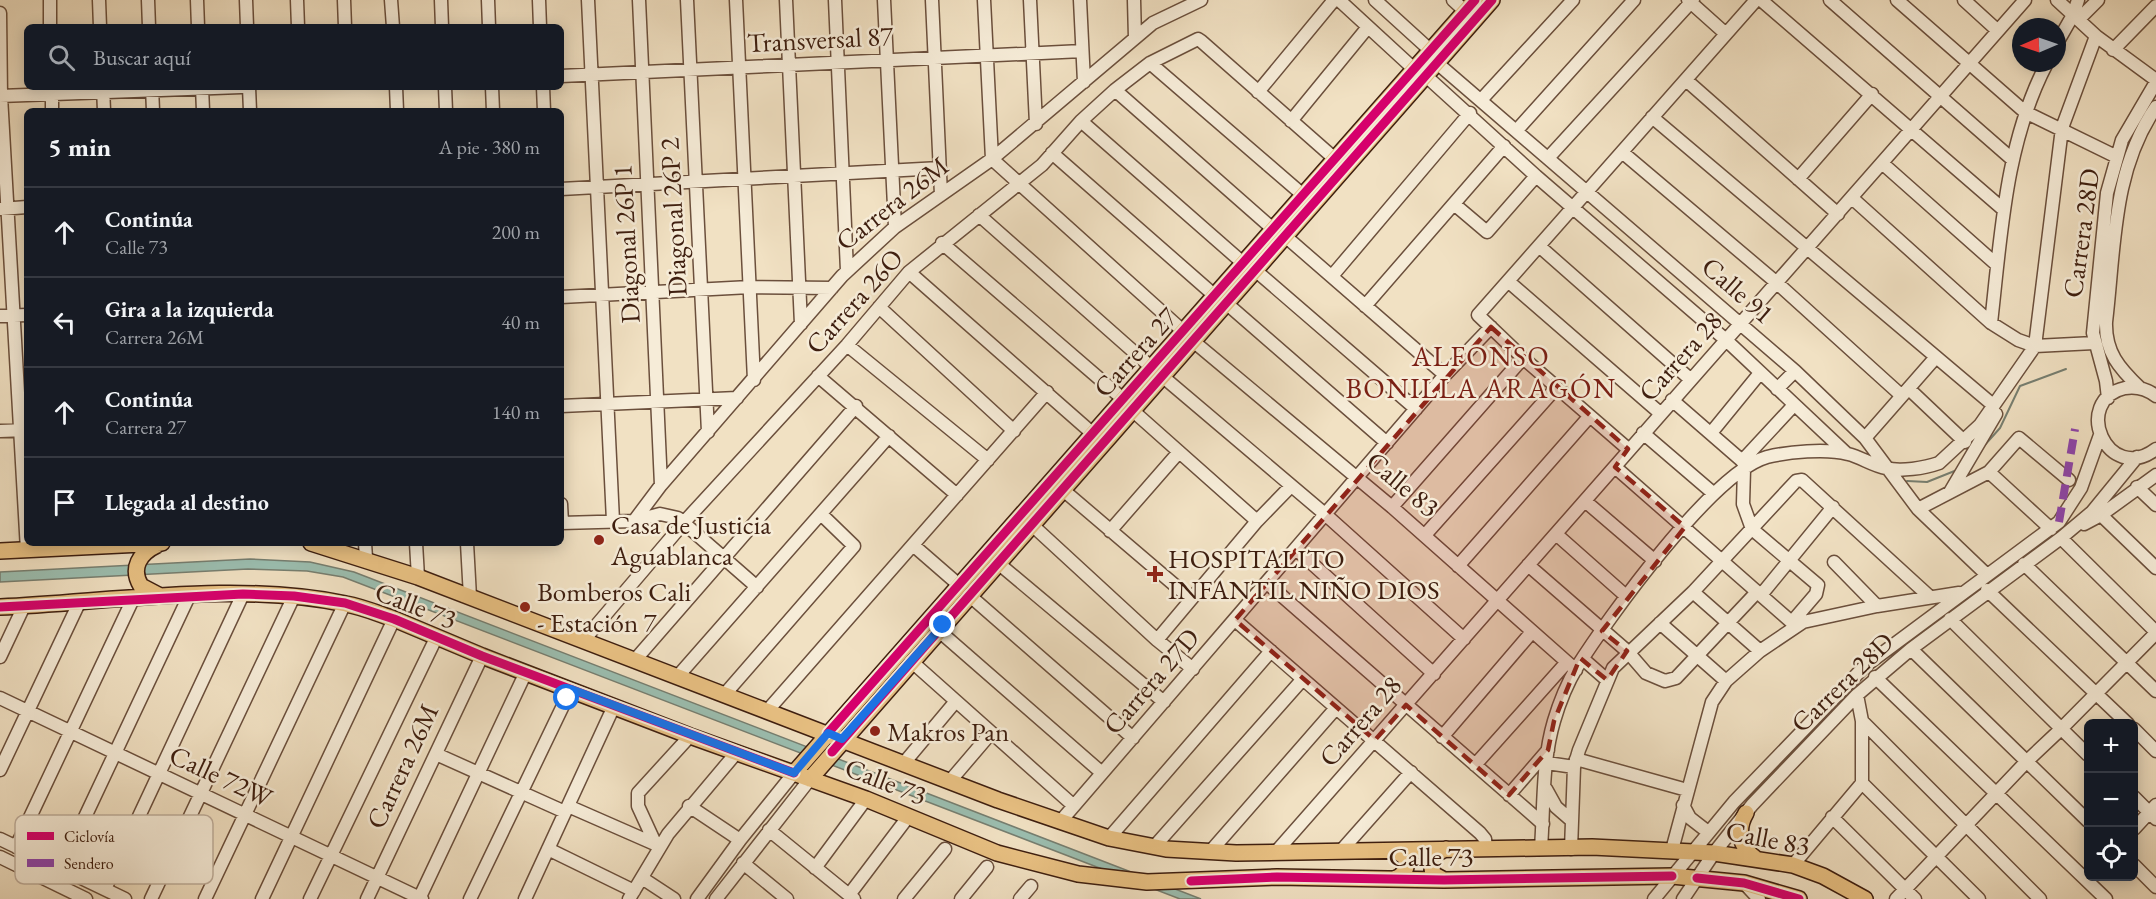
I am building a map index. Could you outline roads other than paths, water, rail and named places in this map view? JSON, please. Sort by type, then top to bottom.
[{"type":"main road","name":"Carrera 27","points":[[831,742],[911,661],[938,630],[964,590],[998,562],[1062,489],[1127,405],[1249,266],[1492,0]]},
{"type":"main road","name":"Carrera 27","points":[[1438,61],[1470,5]]},
{"type":"main road","name":"Carrera 27","points":[[1279,233],[1303,195],[1335,159],[1425,76]]},
{"type":"main road","name":"Carrera 27","points":[[831,742],[964,590],[1092,433],[1127,405]]},
{"type":"main road","points":[[0,551],[75,546]]},
{"type":"main road","points":[[137,593],[136,573],[142,554],[156,546]]},
{"type":"main road","name":"Calle 73","points":[[334,546],[365,551],[418,577],[768,710],[831,742],[904,763],[1060,822],[1109,838],[1154,847],[1210,852],[1340,852],[1486,848],[1692,851]]},
{"type":"main road","name":"Calle 73","points":[[0,607],[79,603],[137,593],[166,597],[243,594],[294,596],[345,603],[394,619],[482,656],[690,736],[794,773],[811,769],[866,799],[1012,858],[1094,876],[1147,882],[1277,877],[1444,880],[1672,876]]},
{"type":"main road","points":[[811,769],[831,742]]},
{"type":"main road","points":[[1746,813],[1740,826],[1741,841],[1755,858]]},
{"type":"main road","points":[[1444,880],[1433,874],[1431,862],[1437,852],[1449,849]]},
{"type":"main road","points":[[1394,879],[1403,874],[1406,868],[1405,857],[1396,851]]},
{"type":"main road","name":"Calle 83","points":[[1692,851],[1793,865],[1822,876],[1865,899]]},
{"type":"main road","name":"Calle 83","points":[[1672,876],[1744,883],[1798,899]]},
{"type":"street","points":[[50,0],[50,24]]},
{"type":"street","points":[[99,0],[100,24]]},
{"type":"street","points":[[148,0],[149,24]]},
{"type":"street","points":[[196,0],[198,24]]},
{"type":"street","points":[[246,0],[247,24]]},
{"type":"street","points":[[297,0],[298,24]]},
{"type":"street","points":[[344,0],[345,24]]},
{"type":"street","points":[[391,0],[393,24]]},
{"type":"street","points":[[441,0],[442,24]]},
{"type":"street","points":[[488,0],[489,24]]},
{"type":"street","points":[[539,0],[540,24]]},
{"type":"street","points":[[588,0],[613,521]]},
{"type":"street","name":"Diagonal 26P 1","points":[[639,0],[661,485]]},
{"type":"street","name":"Diagonal 26P 2","points":[[687,0],[708,432]]},
{"type":"street","points":[[736,0],[754,380]]},
{"type":"street","points":[[786,0],[801,324]]},
{"type":"street","points":[[835,0],[847,271]]},
{"type":"street","points":[[884,0],[895,227]]},
{"type":"street","points":[[932,0],[941,195]]},
{"type":"street","points":[[984,0],[992,159]]},
{"type":"street","points":[[1030,0],[1036,124]]},
{"type":"street","points":[[1080,0],[1084,82]]},
{"type":"street","points":[[1134,0],[1135,38]]},
{"type":"street","name":"Carrera 26M","points":[[634,521],[661,485],[847,271],[895,227],[992,159],[1036,124],[1153,23],[1184,4],[1201,0]]},
{"type":"street","points":[[1334,0],[1258,92],[1335,159]]},
{"type":"street","name":"Calle 91","points":[[1339,0],[1470,113],[1536,176],[1726,340],[1846,453]]},
{"type":"street","name":"Calle 91","points":[[1375,0],[1481,100],[1795,371],[1864,438],[1918,509],[1986,574]]},
{"type":"street","points":[[1453,0],[1470,5]]},
{"type":"street","points":[[1481,100],[1573,0]]},
{"type":"street","points":[[1517,130],[1634,0]]},
{"type":"street","points":[[1629,449],[1556,388],[1478,315],[1756,0]]},
{"type":"street","points":[[1761,0],[2004,210]]},
{"type":"street","points":[[1830,0],[2013,159]]},
{"type":"street","points":[[1897,0],[2025,112],[2062,128],[2115,156]]},
{"type":"street","points":[[1964,0],[1998,31]]},
{"type":"street","name":"Carrera 28","points":[[1276,852],[2025,0]]},
{"type":"street","points":[[2057,0],[2096,36],[2156,81]]},
{"type":"street","points":[[2076,17],[2078,0]]},
{"type":"street","points":[[2066,31],[2076,17],[2098,0]]},
{"type":"street","points":[[1549,157],[1691,1],[1726,34]]},
{"type":"street","points":[[2114,50],[2156,6]]},
{"type":"street","points":[[0,13],[4,208],[21,316],[24,460]]},
{"type":"street","points":[[1291,121],[1368,27]]},
{"type":"street","points":[[1745,465],[1764,458],[1794,452],[1846,453],[1887,469],[1931,466],[1948,457],[1965,442],[2035,346],[2062,128],[2096,36]]},
{"type":"street","name":"Carrera 26O","points":[[583,641],[684,523],[847,345],[909,272],[1017,184],[1052,153],[1115,90],[1150,63],[1198,39],[1258,92]]},
{"type":"street","name":"Transversal 87","points":[[564,76],[1082,51]]},
{"type":"street","points":[[1150,63],[1303,195]]},
{"type":"street","points":[[1991,323],[2004,210],[2013,159],[2025,112],[2043,72]]},
{"type":"street","points":[[1686,80],[1838,214]]},
{"type":"street","name":"Carrera 28D","points":[[2108,398],[2106,381],[2094,343],[2093,321],[2107,193],[2115,156],[2131,121],[2156,81]]},
{"type":"street","points":[[1,96],[52,91],[104,90],[104,108]]},
{"type":"street","points":[[152,90],[153,108]]},
{"type":"street","points":[[202,90],[203,108]]},
{"type":"street","points":[[249,90],[250,108]]},
{"type":"street","points":[[396,90],[397,108]]},
{"type":"street","points":[[445,90],[446,108]]},
{"type":"street","points":[[492,90],[493,108]]},
{"type":"street","points":[[543,90],[544,108]]},
{"type":"street","points":[[1115,90],[1445,375]]},
{"type":"street","points":[[52,91],[52,108]]},
{"type":"street","points":[[1798,179],[1872,94]]},
{"type":"street","name":"Carrera 28D","points":[[2140,388],[2112,357],[2107,342],[2106,322],[2122,177],[2134,146],[2156,106]]},
{"type":"street","points":[[1332,276],[1470,113]]},
{"type":"street","points":[[1652,117],[1806,250],[1993,405]]},
{"type":"street","points":[[1082,121],[1416,410]]},
{"type":"street","points":[[1365,306],[1504,146]]},
{"type":"street","points":[[1622,152],[1965,442]]},
{"type":"street","points":[[1052,153],[1387,443]]},
{"type":"street","name":"Calle 83","points":[[992,159],[1188,336],[1392,507],[1531,633],[1575,664],[1607,680]]},
{"type":"street","points":[[1882,163],[1997,265]]},
{"type":"street","points":[[564,189],[940,168]]},
{"type":"street","points":[[1454,204],[1487,232],[1536,176]]},
{"type":"street","points":[[1852,198],[1991,323],[2035,346],[2094,343]]},
{"type":"street","points":[[4,208],[24,207]]},
{"type":"street","points":[[979,215],[1156,372],[1326,515],[1464,639]]},
{"type":"street","points":[[942,243],[1257,520]]},
{"type":"street","points":[[1539,246],[1690,380]]},
{"type":"street","points":[[909,272],[1092,433]]},
{"type":"street","points":[[1509,282],[1660,413]]},
{"type":"street","points":[[564,297],[750,287],[799,290],[832,288]]},
{"type":"street","points":[[879,307],[1014,431]]},
{"type":"street","points":[[0,316],[21,316]]},
{"type":"street","name":"Carrera 27D","points":[[1060,822],[1358,479],[1445,375],[1491,327]]},
{"type":"street","points":[[847,345],[988,460]]},
{"type":"street","points":[[1864,438],[1936,357]]},
{"type":"street","points":[[1392,507],[1523,358]]},
{"type":"street","points":[[1777,389],[1795,371]]},
{"type":"street","points":[[1711,433],[1760,374]]},
{"type":"street","points":[[818,376],[856,406],[957,495]]},
{"type":"street","points":[[1949,493],[1987,430],[2013,377]]},
{"type":"street","points":[[1425,536],[1556,388]]},
{"type":"street","points":[[2060,530],[2081,488],[2100,435],[2098,416],[2108,398],[2120,390],[2140,388],[2156,396]]},
{"type":"street","points":[[768,710],[1047,392]]},
{"type":"street","points":[[564,406],[737,398]]},
{"type":"street","points":[[1615,467],[1794,624],[1819,588],[1752,529],[1743,504],[1745,465],[1672,400]]},
{"type":"street","points":[[1475,765],[1575,664],[1655,561],[1687,529],[1713,494],[1745,465],[1794,405]]},
{"type":"street","points":[[635,660],[856,406]]},
{"type":"street","points":[[1458,566],[1589,417]]},
{"type":"street","points":[[0,431],[23,430]]},
{"type":"street","points":[[1643,433],[1713,494]]},
{"type":"street","points":[[2100,435],[2109,449],[2118,454],[2137,458],[2156,449]]},
{"type":"street","points":[[678,676],[822,515],[889,436]]},
{"type":"street","points":[[1918,509],[1989,471],[2019,438],[2068,480]]},
{"type":"street","points":[[1110,531],[1179,452]]},
{"type":"street","name":"Carrera 28D","points":[[1654,899],[1708,832],[1865,666],[1986,574],[2091,512],[2137,458]]},
{"type":"street","points":[[1896,899],[1996,792],[2156,633],[2060,530],[1989,471]]},
{"type":"street","name":"Carrera 28D","points":[[1686,898],[1714,853],[1746,813],[1875,677],[2024,564],[2060,530],[2101,515],[2156,475]]},
{"type":"street","points":[[1571,849],[1575,763],[1615,664],[1693,592],[1720,559],[1799,479],[1833,507],[1930,597]]},
{"type":"street","points":[[1157,639],[1257,520],[1291,486]]},
{"type":"street","points":[[2137,487],[2156,505]]},
{"type":"street","points":[[1062,489],[1191,599]]},
{"type":"street","points":[[1585,501],[1655,561]]},
{"type":"street","points":[[1528,565],[1627,651],[1646,673],[1665,681],[1676,678],[1728,621],[1759,593],[1833,507]]},
{"type":"street","points":[[564,523],[634,521],[660,514],[678,518],[757,587]]},
{"type":"street","points":[[725,694],[854,546],[822,515]]},
{"type":"street","points":[[2101,515],[2156,568]]},
{"type":"street","points":[[1031,524],[1193,669]]},
{"type":"street","points":[[1556,534],[1626,596]]},
{"type":"street","points":[[913,545],[1133,738]]},
{"type":"street","points":[[27,546],[27,550]]},
{"type":"street","points":[[417,546],[418,577]]},
{"type":"street","points":[[467,546],[470,597]]},
{"type":"street","points":[[1296,549],[1434,674]]},
{"type":"street","points":[[998,562],[1164,702]]},
{"type":"street","points":[[1834,562],[1877,606]]},
{"type":"street","points":[[2024,564],[2156,691]]},
{"type":"street","points":[[1267,583],[1543,824]]},
{"type":"street","points":[[1987,590],[2124,719]]},
{"type":"street","points":[[1693,592],[1760,651]]},
{"type":"street","points":[[31,815],[137,593]]},
{"type":"street","name":"Carrera 28D","points":[[1672,850],[1709,711],[1726,681],[1794,624],[1877,606],[1960,593]]},
{"type":"street","points":[[141,815],[243,594]]},
{"type":"street","points":[[86,815],[189,596]]},
{"type":"street","points":[[190,815],[294,596]]},
{"type":"street","points":[[0,770],[79,603]]},
{"type":"street","points":[[213,882],[345,603]]},
{"type":"street","points":[[0,657],[24,606]]},
{"type":"street","points":[[262,899],[394,619]]},
{"type":"street","points":[[1950,619],[2084,751]]},
{"type":"street","points":[[1235,621],[1482,834],[1486,848]]},
{"type":"street","points":[[1660,623],[1726,681]]},
{"type":"street","points":[[938,630],[1102,773]]},
{"type":"street","points":[[1442,737],[1531,633]]},
{"type":"street","points":[[310,899],[437,636]]},
{"type":"street","points":[[1911,649],[2084,817]]},
{"type":"street","points":[[1109,838],[1271,651]]},
{"type":"street","name":"Carrera 26M","points":[[367,899],[482,656]]},
{"type":"street","points":[[911,661],[1074,806]]},
{"type":"street","points":[[1541,848],[1548,757],[1554,721],[1575,664]]},
{"type":"street","points":[[420,899],[526,672]]},
{"type":"street","points":[[1875,677],[2084,874]]},
{"type":"street","points":[[1154,847],[1302,680]]},
{"type":"street","points":[[470,899],[571,689]]},
{"type":"street","points":[[1793,865],[1862,783],[1862,721],[1857,694]]},
{"type":"street","name":"Calle 72W","points":[[0,698],[331,854],[420,899]]},
{"type":"street","points":[[904,763],[956,701]]},
{"type":"street","points":[[525,899],[614,706]]},
{"type":"street","points":[[1210,852],[1336,708]]},
{"type":"street","points":[[1862,721],[2040,899]]},
{"type":"street","points":[[950,781],[992,733]]},
{"type":"street","points":[[2138,734],[2156,751]]},
{"type":"street","points":[[657,844],[637,799],[638,793],[690,736]]},
{"type":"street","points":[[548,849],[632,895],[657,844],[737,752]]},
{"type":"street","points":[[436,754],[522,793],[657,844]]},
{"type":"street","points":[[1548,757],[1687,790]]},
{"type":"street","points":[[1509,795],[1548,757]]},
{"type":"street","points":[[716,899],[769,831],[811,769]]},
{"type":"street","points":[[1340,852],[1411,772]]},
{"type":"street","points":[[697,899],[740,840],[794,773]]},
{"type":"street","points":[[1862,783],[1979,899]]},
{"type":"street","points":[[1546,787],[1556,807],[1571,820]]},
{"type":"street","points":[[815,867],[866,799]]},
{"type":"street","points":[[2135,827],[2154,812],[2138,801]]},
{"type":"street","points":[[1683,805],[1690,819],[1708,832]]},
{"type":"street","points":[[689,806],[740,840]]},
{"type":"street","points":[[769,831],[851,897],[908,817]]},
{"type":"street","points":[[1832,818],[1915,899]]},
{"type":"street","points":[[0,839],[15,846]]},
{"type":"street","points":[[904,899],[945,849]]},
{"type":"street","points":[[0,857],[15,865]]},
{"type":"street","points":[[743,863],[787,899]]},
{"type":"street","points":[[961,899],[987,867]]},
{"type":"street","points":[[2138,870],[2156,887]]},
{"type":"street","points":[[642,878],[674,899]]},
{"type":"street","points":[[2090,881],[2106,899]]},
{"type":"street","points":[[1744,883],[1759,899]]},
{"type":"street","points":[[53,884],[81,898]]},
{"type":"street","points":[[93,884],[125,899]]},
{"type":"street","points":[[105,890],[108,884]]},
{"type":"street","points":[[151,899],[158,884]]},
{"type":"street","points":[[205,899],[212,884]]},
{"type":"street","points":[[1020,899],[1031,886]]},
{"type":"waterway","points":[[1983,447],[2000,428],[2020,386],[2066,369]]},
{"type":"waterway","points":[[1907,481],[1927,482],[1957,470]]},
{"type":"place","name":"Casa de Justicia Aguablanca","points":[[599,540]]},
{"type":"place","name":"HOSPITALITO INFANTIL NIÑO DIOS","points":[[1155,574]]},
{"type":"place","name":"Bomberos Cali - Estación 7","points":[[525,607]]},
{"type":"place","name":"Makros Pan","points":[[875,731]]},
{"type":"district","name":"ALFONSO BONILLA ARAGÓN","points":[[1481,372]]}]
